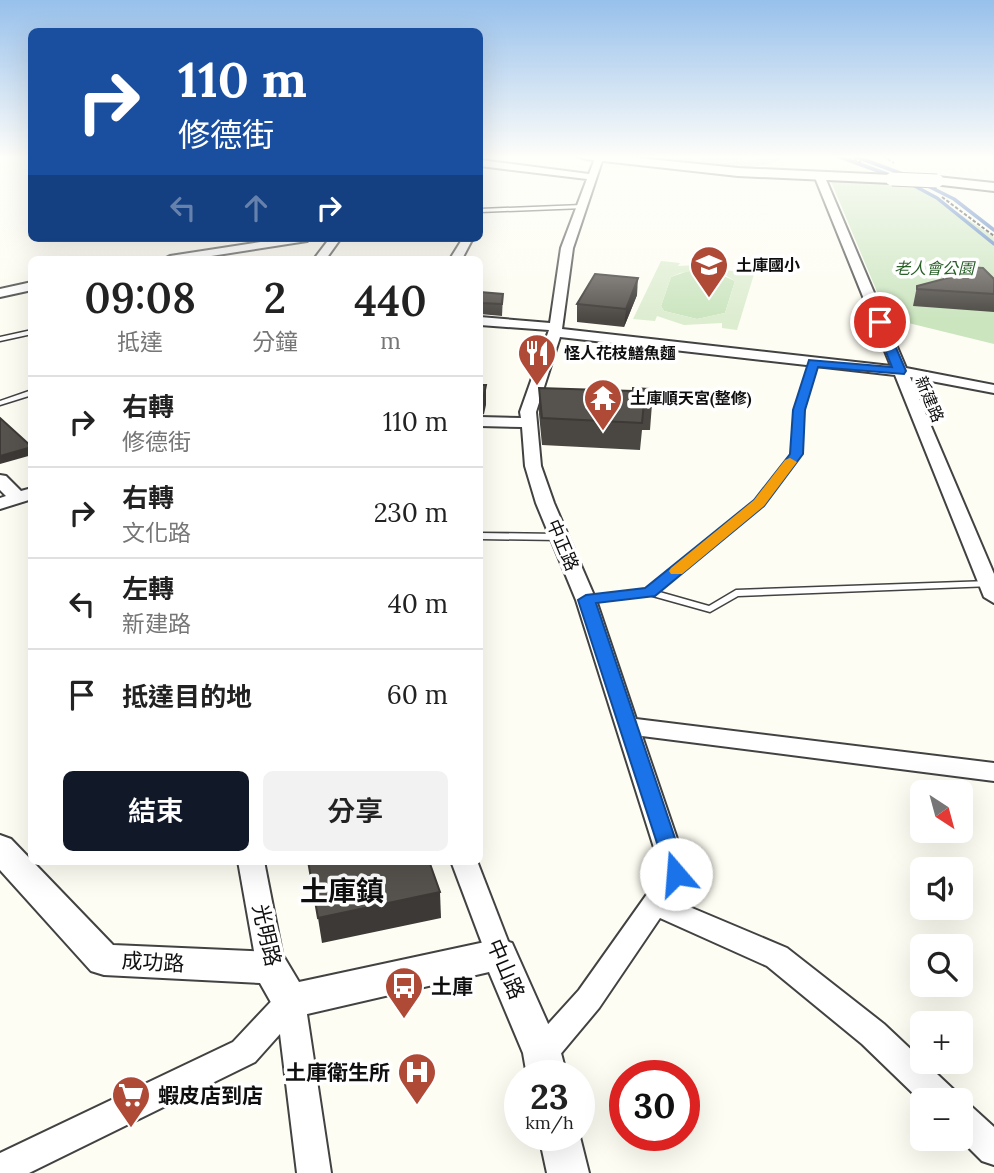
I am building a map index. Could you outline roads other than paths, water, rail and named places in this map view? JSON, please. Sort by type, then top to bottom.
[{"type":"street","name":"中正路","points":[[547,1060],[676,874],[586,600],[545,503],[533,466],[528,412],[554,330],[567,248],[581,211]]},
{"type":"street","name":"新建路","points":[[833,211],[991,590]]},
{"type":"street","points":[[216,256],[287,242]]},
{"type":"street","points":[[322,256],[333,242]]},
{"type":"street","points":[[0,293],[28,287]]},
{"type":"street","points":[[483,321],[813,363],[900,371],[994,389]]},
{"type":"street","points":[[483,422],[528,423]]},
{"type":"street","points":[[0,480],[24,495]]},
{"type":"street","points":[[0,504],[24,495]]},
{"type":"street","points":[[628,726],[994,772]]},
{"type":"street","name":"成功路","points":[[0,848],[104,960],[271,968]]},
{"type":"street","name":"光明路","points":[[252,865],[271,968],[290,1001],[314,1173]]},
{"type":"street","name":"中山路","points":[[466,865],[542,1060]]},
{"type":"street","points":[[655,904],[777,957],[873,1034],[929,1088]]},
{"type":"street","points":[[0,1170],[244,1052],[290,1001],[499,954]]},
{"type":"street","points":[[973,1129],[994,1149]]},
{"type":"street","points":[[563,1151],[568,1173]]},
{"type":"lane","points":[[0,339],[28,333]]},
{"type":"lane","points":[[649,592],[759,503],[796,454],[799,410],[813,363]]},
{"type":"lane","points":[[0,403],[28,393]]},
{"type":"lane","points":[[483,536],[560,537]]},
{"type":"lane","points":[[586,600],[649,592],[710,608],[736,593],[991,590]]},
{"type":"waterway","points":[[953,211],[994,244]]},
{"type":"waterway","points":[[969,211],[994,230]]},
{"type":"place","name":"土庫國小","points":[[709,299]]},
{"type":"place","name":"怪人花枝鱔魚麵","points":[[537,387]]},
{"type":"place","name":"土庫順天宮(整修)","points":[[603,432]]},
{"type":"place","name":"土庫","points":[[404,1020]]},
{"type":"place","name":"土庫衛生所","points":[[417,1106]]},
{"type":"place","name":"蝦皮店到店","points":[[131,1129]]},
{"type":"district","name":"土庫鎮","points":[[342,891]]},
{"type":"park label","name":"老人會公園","points":[[934,268]]}]
